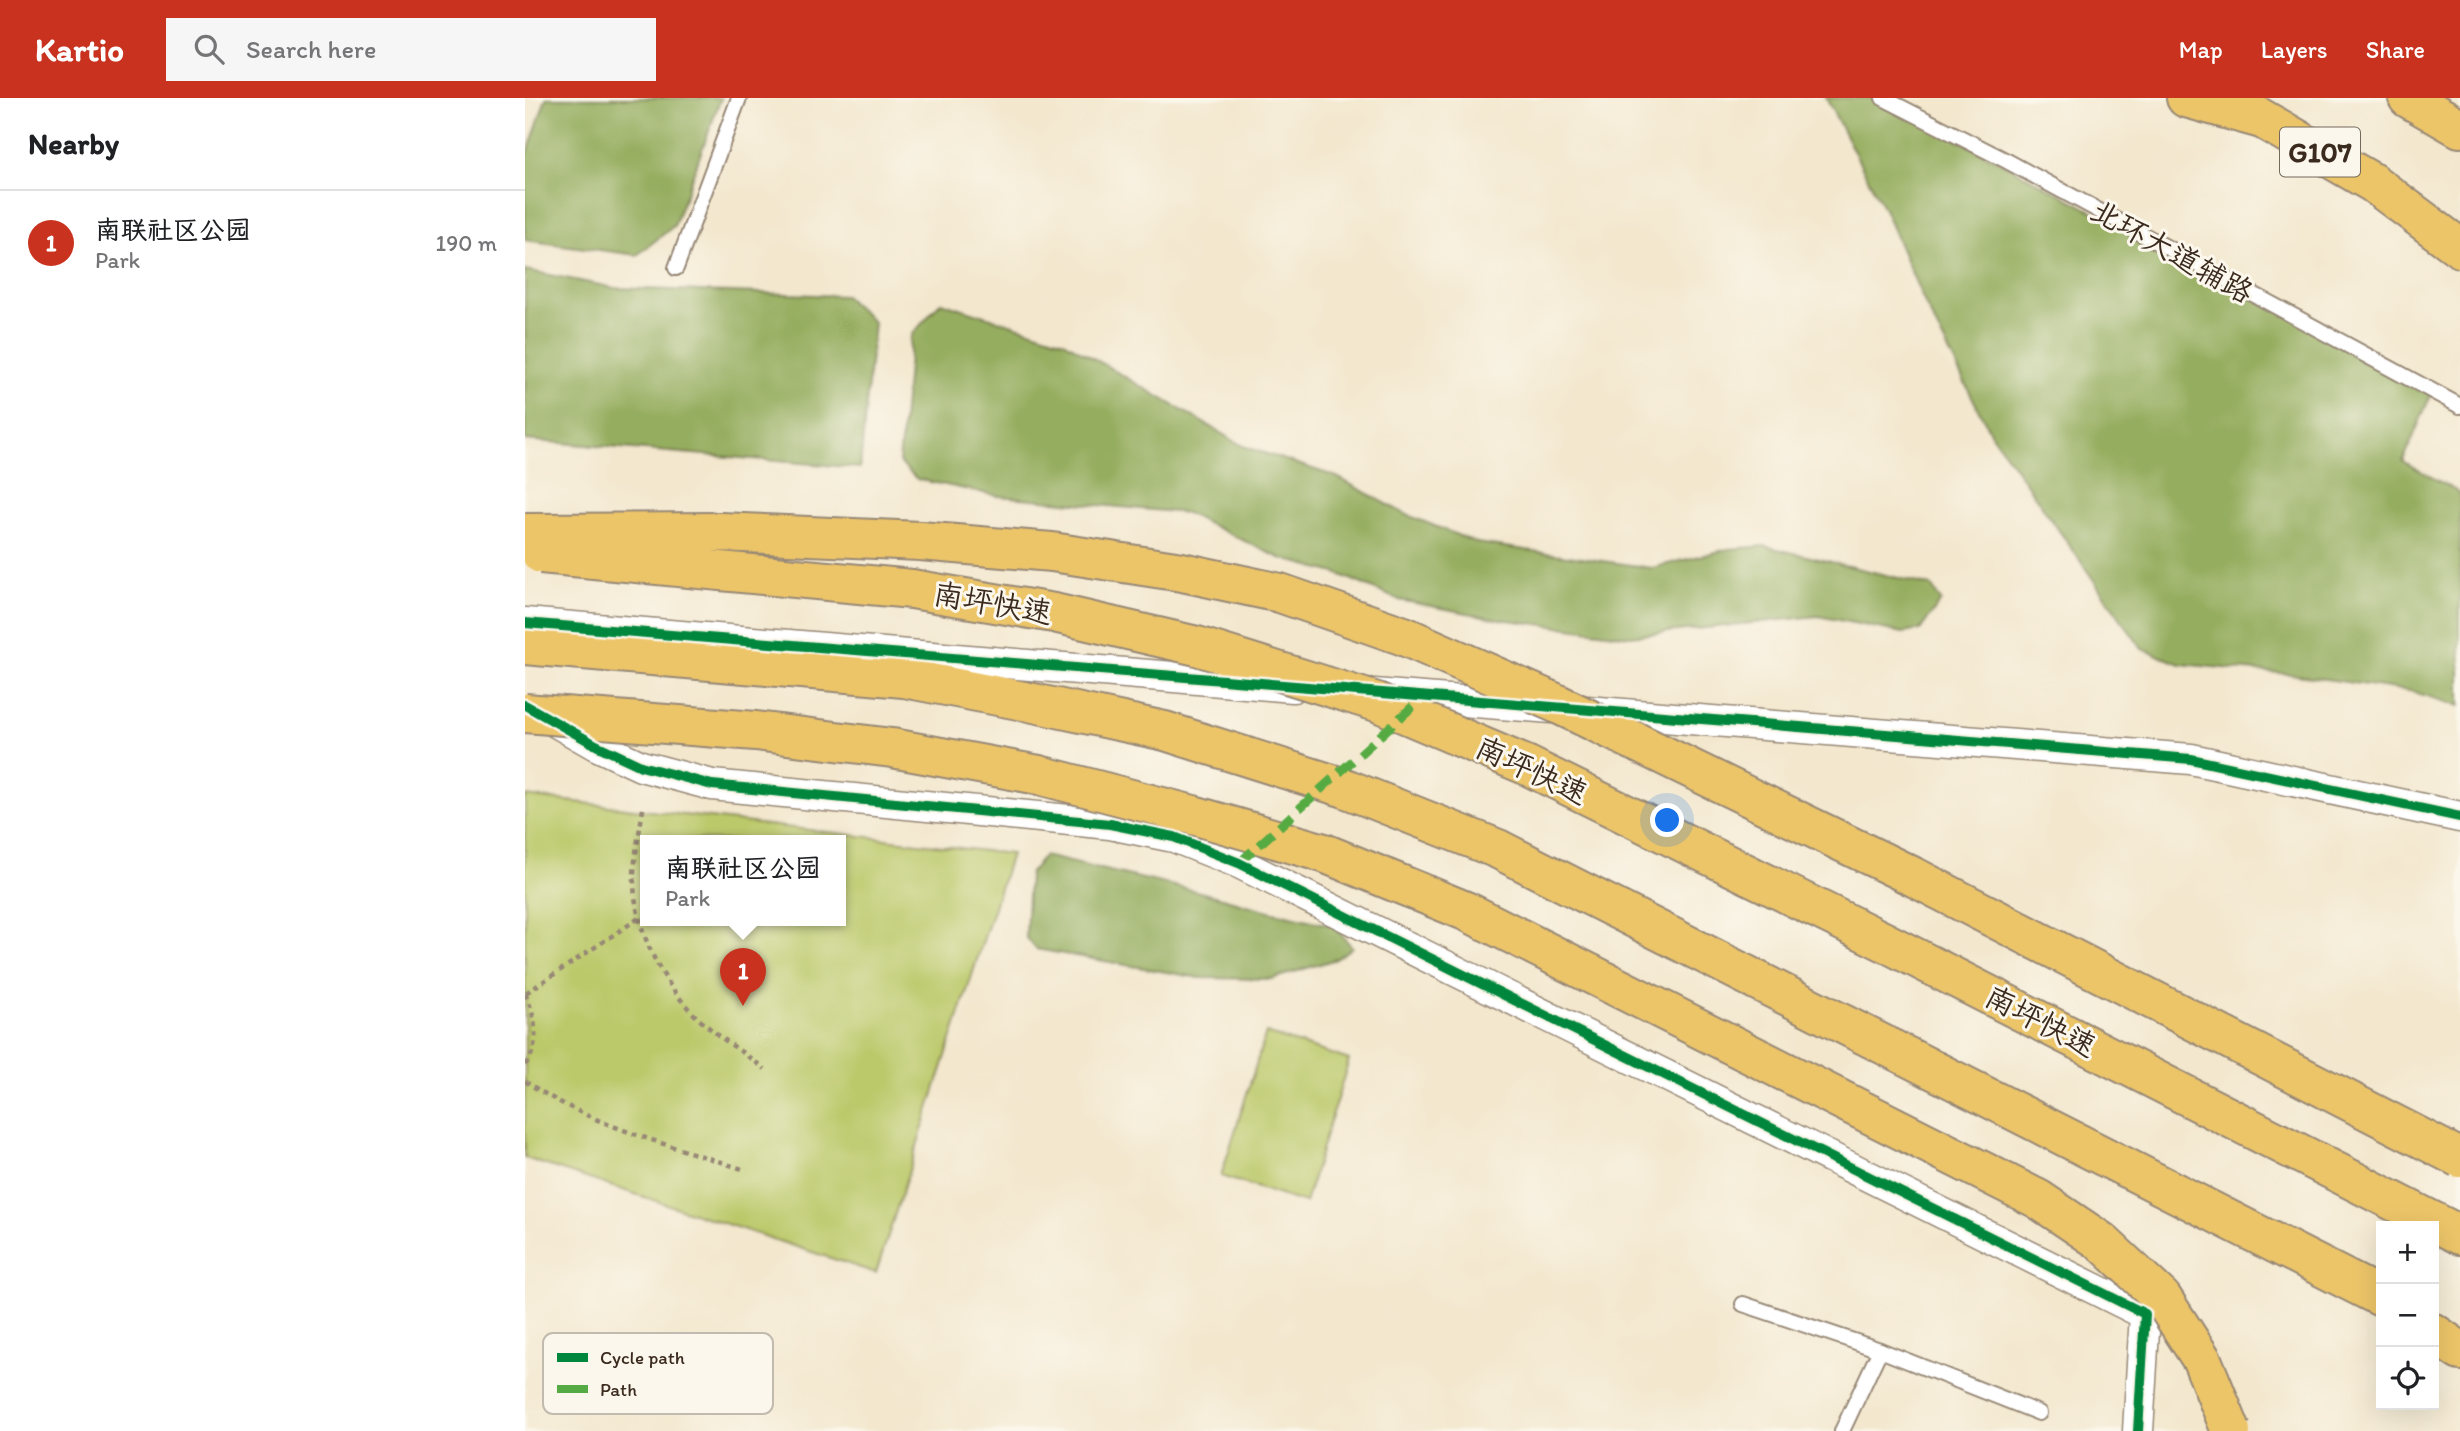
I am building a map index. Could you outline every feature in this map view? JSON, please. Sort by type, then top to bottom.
[{"type":"main road","points":[[2186,98],[2266,121]]},
{"type":"main road","name":"G107","points":[[2226,98],[2373,183],[2460,248]]},
{"type":"main road","points":[[2408,98],[2460,128]]},
{"type":"main road","points":[[2373,183],[2460,228]]},
{"type":"main road","points":[[525,533],[721,532],[920,541],[1052,552],[1182,572],[1280,593],[1404,636],[1571,710],[1916,878],[2460,1158]]},
{"type":"main road","name":"南坪快速","points":[[525,552],[912,589],[1054,613],[1197,646],[1377,702],[1528,766],[1895,947],[2460,1235]]},
{"type":"main road","points":[[525,645],[904,678],[1165,731],[1345,788],[1498,849],[2376,1295]]},
{"type":"main road","points":[[525,713],[769,733],[893,748],[1039,775],[1324,853],[1468,912],[2038,1199],[2060,1213],[2102,1242],[2162,1298],[2202,1360],[2231,1431]]},
{"type":"main road","points":[[2439,1326],[2460,1337]]},
{"type":"main road","points":[[2439,1337],[2460,1351]]},
{"type":"street","points":[[525,624],[2191,759],[2460,817]]},
{"type":"street","points":[[525,705],[596,745],[641,766],[712,785],[1109,824],[1174,837],[1238,863],[2144,1314],[2138,1431]]},
{"type":"lane","points":[[676,268],[739,98]]},
{"type":"lane","name":"北环大道辅路","points":[[1883,98],[2007,161],[2460,406]]},
{"type":"lane","points":[[1743,1304],[1879,1350],[2039,1413]]},
{"type":"lane","points":[[1842,1431],[1879,1350]]},
{"type":"path","points":[[525,1065],[529,1061],[534,1043],[535,1020],[525,993],[639,918],[634,874],[643,809]]},
{"type":"path","points":[[642,926],[671,987],[691,1011],[765,1069]]},
{"type":"path","points":[[525,1081],[551,1099],[586,1117],[742,1169]]},
{"type":"green space","points":[[546,98],[721,98],[674,226],[637,255],[525,240],[525,161]]},
{"type":"green space","points":[[1826,98],[1880,98],[2432,392],[2403,461],[2460,493],[2460,706],[2410,691],[2290,674],[2180,664],[2142,649],[1990,432],[1926,306],[1884,209]]},
{"type":"green space","points":[[525,270],[615,288],[845,296],[874,323],[860,468],[525,440]]},
{"type":"green space","points":[[941,302],[1064,341],[1243,446],[1337,477],[1405,514],[1477,543],[1652,568],[1728,549],[1765,546],[1931,586],[1941,601],[1920,630],[1903,633],[1818,616],[1630,636],[1499,619],[1399,600],[1339,574],[1280,558],[1186,513],[998,496],[917,479],[899,462],[911,336]]},
{"type":"green space","points":[[525,796],[1011,854],[876,1273],[525,1158]]},
{"type":"green space","points":[[1044,856],[1334,926],[1352,947],[1336,959],[1272,979],[1200,978],[1036,949],[1026,937],[1029,874]]},
{"type":"green space","points":[[1266,1033],[1349,1060],[1305,1203],[1221,1176]]},
{"type":"marked path","points":[[1239,863],[1422,698]]},
{"type":"cycle path","points":[[525,623],[2191,759],[2460,817]]},
{"type":"cycle path","points":[[525,705],[596,745],[641,766],[712,785],[1110,824],[1174,837],[1239,863],[2145,1314],[2138,1431]]},
{"type":"place","name":"南联社区公园","points":[[743,1006]]}]
